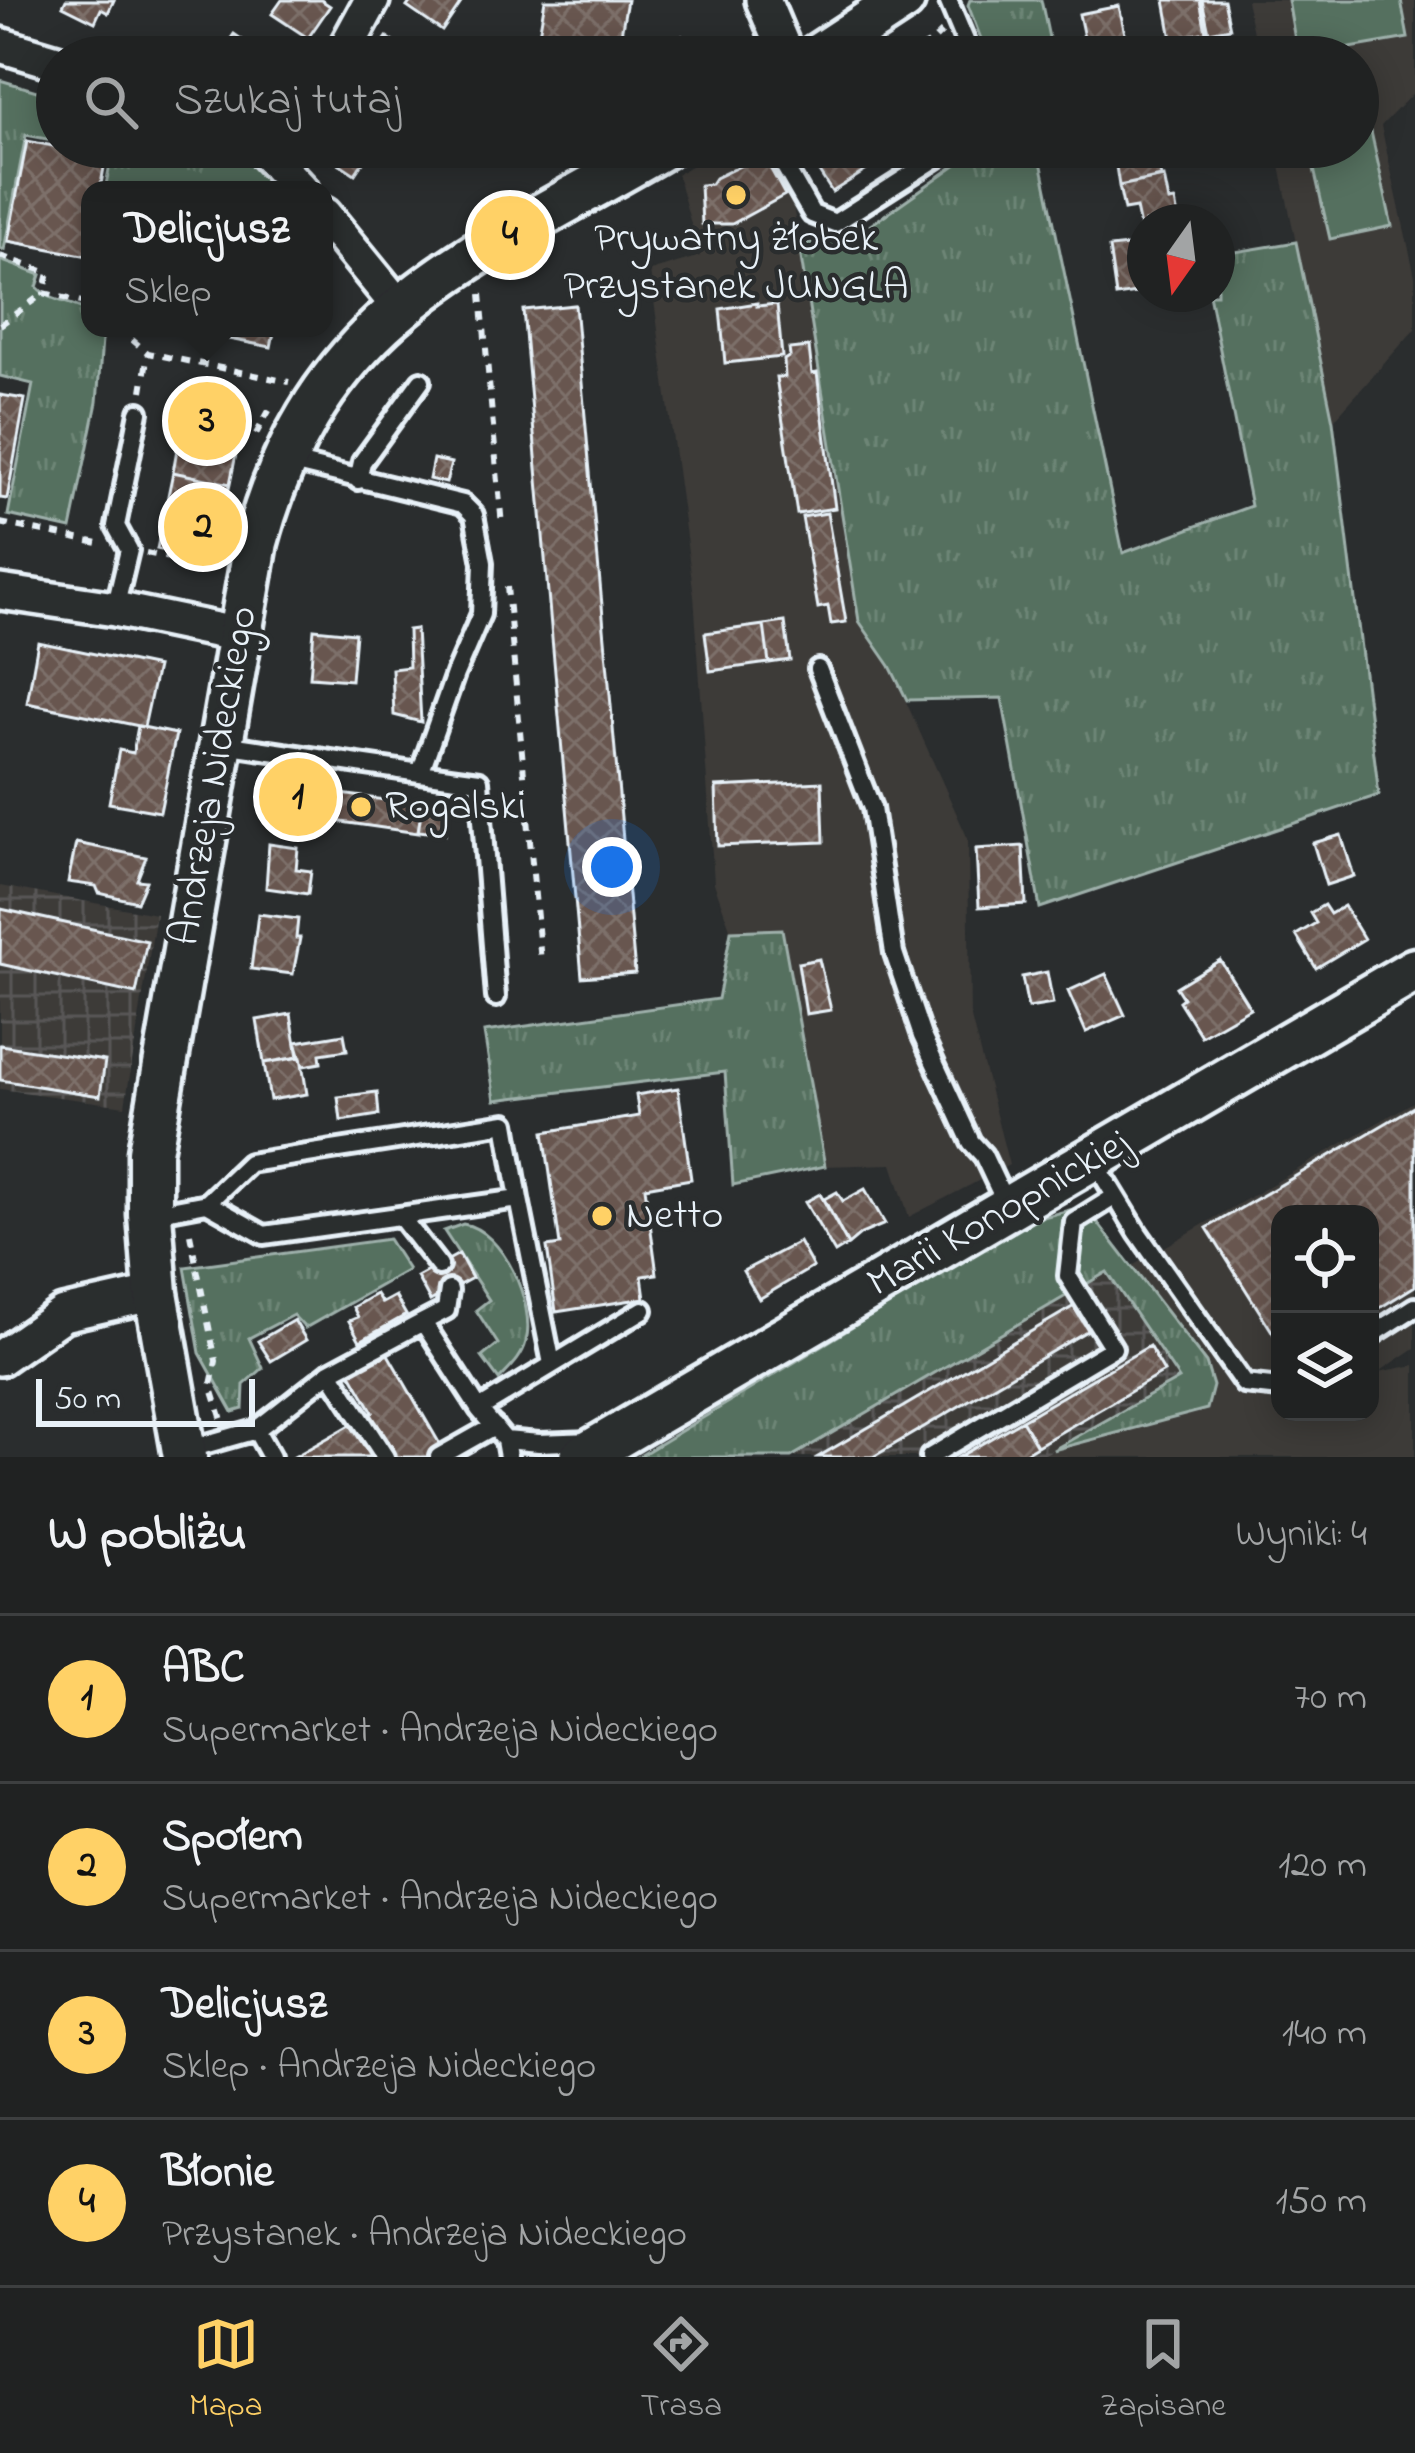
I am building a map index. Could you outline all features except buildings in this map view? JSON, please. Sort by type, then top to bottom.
[{"type":"street","points":[[352,36],[372,0]]},
{"type":"street","points":[[763,0],[778,36]]},
{"type":"street","points":[[848,36],[903,0]]},
{"type":"street","points":[[0,45],[36,56]]},
{"type":"street","name":"Andrzeja Nideckiego","points":[[186,1455],[156,1293],[149,1214],[153,1125],[269,450],[302,422],[337,372],[399,307],[451,270],[627,168]]},
{"type":"street","points":[[333,226],[399,307]]},
{"type":"street","points":[[0,592],[115,609],[239,635]]},
{"type":"street","name":"Marii Konopnickiej","points":[[596,1449],[1415,970]]},
{"type":"street","points":[[0,1358],[63,1314],[156,1293]]},
{"type":"lane","points":[[948,0],[963,36]]},
{"type":"lane","points":[[786,168],[812,214],[836,223],[921,168]]},
{"type":"lane","points":[[358,480],[362,462],[422,381]]},
{"type":"lane","points":[[115,609],[129,550],[116,526],[139,414]]},
{"type":"lane","points":[[269,450],[358,480],[445,497],[474,515],[483,563],[481,614],[420,773]]},
{"type":"lane","points":[[818,669],[872,808],[894,953],[922,1036],[971,1142],[983,1154],[1009,1209]]},
{"type":"lane","points":[[220,743],[479,782],[496,997]]},
{"type":"lane","points":[[149,1214],[207,1203],[249,1163],[506,1123],[552,1364]]},
{"type":"lane","points":[[1094,1160],[1114,1197],[1244,1384],[1271,1387]]},
{"type":"lane","points":[[930,1457],[1113,1348],[1068,1276],[1074,1222],[1114,1197]]},
{"type":"lane","points":[[207,1203],[264,1235],[519,1199]]},
{"type":"lane","points":[[400,1216],[439,1266]]},
{"type":"lane","points":[[186,1455],[256,1430],[330,1372],[446,1310],[449,1290]]},
{"type":"lane","points":[[1379,1330],[1415,1307]]},
{"type":"lane","points":[[479,1409],[643,1310]]},
{"type":"lane","points":[[423,1322],[502,1441]]},
{"type":"lane","points":[[330,1372],[385,1457]]},
{"type":"lane","points":[[256,1430],[271,1457]]},
{"type":"lane","points":[[439,1457],[502,1441],[596,1449]]},
{"type":"path","points":[[0,256],[49,273],[44,292],[0,325]]},
{"type":"path","points":[[479,278],[502,528]]},
{"type":"path","points":[[44,292],[81,302]]},
{"type":"path","points":[[129,337],[148,353],[291,382]]},
{"type":"path","points":[[139,414],[148,353]]},
{"type":"path","points":[[269,450],[261,420],[301,369]]},
{"type":"path","points":[[0,523],[220,569]]},
{"type":"path","points":[[506,573],[541,962]]},
{"type":"shaded area","points":[[1246,0],[1415,0],[1415,91],[1381,126],[1415,276],[1415,329],[1333,421],[1280,168],[1379,168],[1379,36],[1254,36]]},
{"type":"shaded area","points":[[687,168],[776,168],[793,205],[859,621],[890,666],[968,839],[970,1014],[1009,1165],[909,1217],[892,1164],[825,1166],[783,930],[731,931],[714,883],[694,596],[650,271],[700,256],[677,174]]},
{"type":"shaded area","points":[[0,886],[156,914],[125,1106],[0,1089]]},
{"type":"shaded area","points":[[1415,1101],[1415,1348],[1379,1372],[1415,1365],[1415,1457],[1040,1457],[1207,1409],[1206,1363],[1132,1266]]},
{"type":"shaded area","points":[[1108,1271],[1179,1379],[1040,1457],[791,1457]]},
{"type":"green space","points":[[970,0],[1041,0],[1049,36],[980,36]]},
{"type":"green space","points":[[1288,0],[1401,0],[1408,38],[1379,43],[1379,36],[1294,36]]},
{"type":"green space","points":[[0,80],[36,91],[36,137],[26,135],[4,250],[0,248]]},
{"type":"green space","points":[[109,168],[257,168],[267,181],[107,181]]},
{"type":"green space","points":[[951,168],[1042,168],[1123,553],[1251,506],[1213,312],[1235,312],[1235,252],[1296,242],[1333,421],[1379,795],[1040,908],[1002,698],[907,700],[859,621],[799,245],[855,236]]},
{"type":"green space","points":[[1314,168],[1379,168],[1392,226],[1330,239]]},
{"type":"green space","points":[[0,260],[41,275],[37,287],[81,308],[81,337],[102,337],[97,402],[71,529],[8,515],[33,384],[0,376]]},
{"type":"green space","points":[[782,929],[825,1166],[733,1185],[725,1072],[495,1100],[484,1032],[718,999],[731,931]]},
{"type":"green space","points":[[1085,1206],[1206,1363],[1213,1386],[1207,1409],[1053,1450],[1179,1379],[1107,1272],[791,1457],[638,1457],[1028,1221]]},
{"type":"green space","points":[[463,1224],[478,1229],[503,1254],[526,1309],[524,1348],[499,1380],[482,1357],[498,1344],[476,1310],[489,1300],[444,1231]]},
{"type":"green space","points":[[388,1239],[408,1270],[305,1328],[293,1315],[249,1338],[263,1368],[244,1385],[243,1409],[233,1412],[200,1353],[185,1267]]},
{"type":"place","name":"Prywatny żłobek Przystanek JUNGLA","points":[[736,195]]},
{"type":"place","name":"Błonie","points":[[510,235]]},
{"type":"place","name":"Delicjusz","points":[[207,421]]},
{"type":"place","name":"Społem","points":[[203,527]]},
{"type":"place","name":"ABC","points":[[298,797]]},
{"type":"place","name":"Rogalski","points":[[361,807]]},
{"type":"place","name":"Netto","points":[[602,1216]]}]
